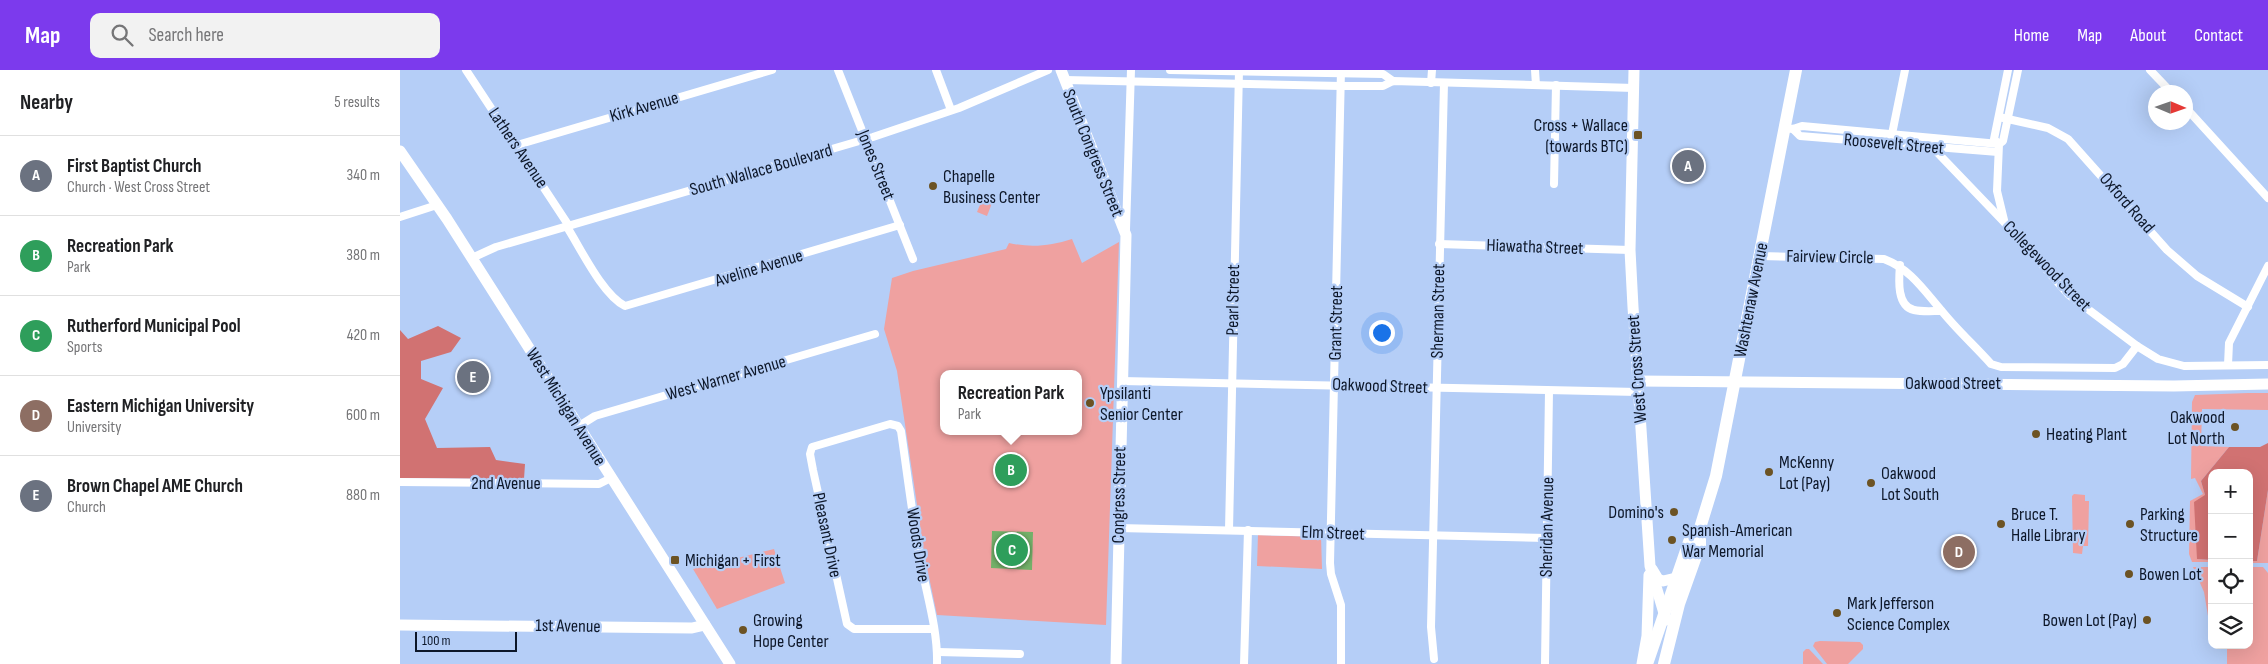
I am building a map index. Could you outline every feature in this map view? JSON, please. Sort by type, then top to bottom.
[{"type":"main road","name":"Washtenaw Avenue","points":[[1671,632],[1700,545],[1700,528],[1716,476],[1760,256],[1789,129],[1796,70]]},
{"type":"main road","name":"Washtenaw Avenue","points":[[1647,664],[1689,542],[1700,528]]},
{"type":"main road","points":[[1664,664],[1671,632]]},
{"type":"street","name":"Lathers Avenue","points":[[466,70],[517,145],[596,274],[618,302]]},
{"type":"street","name":"Kirk Avenue","points":[[517,145],[772,70]]},
{"type":"street","name":"Jones Street","points":[[838,70],[913,260]]},
{"type":"street","points":[[936,70],[951,110]]},
{"type":"street","name":"South Wallace Boulevard","points":[[472,258],[496,247],[866,139],[951,110],[1048,70]]},
{"type":"street","points":[[1126,235],[1131,70]]},
{"type":"street","points":[[1170,70],[1383,74],[1393,81]]},
{"type":"street","points":[[1432,70],[1432,83]]},
{"type":"street","points":[[1535,70],[1536,85]]},
{"type":"street","name":"West Cross Street","points":[[1634,70],[1630,250],[1638,386],[1650,566],[1664,615],[1671,632]]},
{"type":"street","points":[[1890,144],[1906,70]]},
{"type":"street","points":[[1999,148],[1994,139],[2008,70]]},
{"type":"street","points":[[2004,222],[1997,191],[1999,148],[2003,141],[2018,70]]},
{"type":"street","points":[[2150,70],[2164,85]]},
{"type":"street","name":"Pearl Street","points":[[1229,530],[1239,71]]},
{"type":"street","name":"Grant Street","points":[[1341,72],[1331,532],[1331,574],[1340,605],[1342,620],[1341,664]]},
{"type":"street","points":[[1063,75],[1131,81],[1239,84],[1383,86],[1393,81],[1634,88]]},
{"type":"street","name":"South Congress Street","points":[[1063,75],[1126,235]]},
{"type":"street","name":"Sherman Street","points":[[1434,659],[1431,627],[1444,83]]},
{"type":"street","points":[[1554,184],[1556,85]]},
{"type":"street","points":[[2193,116],[2268,198]]},
{"type":"street","name":"Oxford Road","points":[[1999,117],[2048,128],[2068,138],[2167,250],[2197,276],[2248,307]]},
{"type":"street","name":"Roosevelt Street","points":[[1789,129],[1802,126],[1892,134],[1999,148]]},
{"type":"street","name":"Roosevelt Street","points":[[1789,129],[1800,136],[1932,147],[1999,148]]},
{"type":"street","points":[[1932,138],[1932,147]]},
{"type":"street","name":"Collegewood Street","points":[[1932,147],[2004,222],[2069,295],[2137,346],[2158,359],[2184,366],[2268,365]]},
{"type":"street","name":"West Michigan Avenue","points":[[400,151],[472,258],[730,664]]},
{"type":"street","points":[[400,217],[437,205]]},
{"type":"street","name":"Aveline Avenue","points":[[618,302],[625,306],[633,306],[900,225]]},
{"type":"street","name":"Congress Street","points":[[1116,664],[1126,235]]},
{"type":"street","name":"Hiawatha Street","points":[[1439,244],[1630,250]]},
{"type":"street","name":"Fairview Circle","points":[[1760,256],[1884,259],[1900,265],[1914,277],[1941,311],[1992,364]]},
{"type":"street","name":"Fairview Circle","points":[[1900,265],[1899,287],[1902,299],[1907,307],[1914,310],[1941,311]]},
{"type":"street","points":[[2228,365],[2229,343],[2268,266]]},
{"type":"street","name":"West Warner Avenue","points":[[579,426],[595,416],[875,334]]},
{"type":"street","name":"Oakwood Street","points":[[1992,364],[2002,367],[2115,368],[2123,364],[2137,346]]},
{"type":"street","name":"Oakwood Street","points":[[1122,381],[1549,391],[1735,382],[2171,386],[2268,384]]},
{"type":"street","name":"Sheridan Avenue","points":[[1545,664],[1549,391]]},
{"type":"street","name":"Pleasant Drive","points":[[898,426],[890,424],[821,442],[812,447],[810,454],[847,624],[854,629],[934,629]]},
{"type":"street","name":"Woods Drive","points":[[898,426],[901,431],[919,554],[938,652],[937,664]]},
{"type":"street","name":"2nd Avenue","points":[[400,482],[599,484],[611,478]]},
{"type":"street","name":"Elm Street","points":[[1118,528],[1547,538]]},
{"type":"street","points":[[1244,664],[1248,530]]},
{"type":"street","points":[[1650,566],[1663,582],[1676,578]]},
{"type":"street","points":[[1642,664],[1647,636],[1650,566]]},
{"type":"street","name":"1st Avenue","points":[[400,625],[692,628],[705,626]]},
{"type":"street","points":[[938,652],[1020,654]]},
{"type":"shaded area","points":[[984,195],[994,198],[987,216],[977,212]]},
{"type":"shaded area","points":[[1072,239],[1082,263],[1119,242],[1106,625],[937,615],[925,558],[897,371],[884,329],[892,278],[913,271],[1006,249],[1009,243],[1033,246],[1048,245]]},
{"type":"shaded area","points":[[438,326],[461,338],[451,352],[421,361],[421,379],[443,388],[425,419],[437,448],[490,447],[496,460],[525,464],[524,479],[400,478],[400,330],[408,339]]},
{"type":"shaded area","points":[[2268,393],[2268,410],[2202,409],[2201,446],[2229,447],[2211,469],[2208,469],[2208,472],[2201,481],[2205,495],[2197,559],[2208,560],[2208,562],[2192,562],[2189,554],[2190,501],[2203,494],[2195,478],[2191,479],[2192,402],[2195,395]]},
{"type":"shaded area","points":[[2268,443],[2268,490],[2257,561],[2253,561],[2253,469],[2211,469],[2229,447],[2260,447]]},
{"type":"shaded area","points":[[2208,472],[2208,560],[2197,559],[2194,502],[2205,495],[2201,481]]},
{"type":"shaded area","points":[[2268,490],[2268,563],[2253,563],[2253,561],[2257,561]]},
{"type":"shaded area","points":[[2074,494],[2085,495],[2085,501],[2089,501],[2088,546],[2083,546],[2082,554],[2073,553],[2072,496]]},
{"type":"shaded area","points":[[992,531],[1033,532],[1032,570],[991,568]]},
{"type":"shaded area","points":[[1258,535],[1321,537],[1322,569],[1257,566]]},
{"type":"shaded area","points":[[774,549],[785,583],[717,609],[693,569]]},
{"type":"shaded area","points":[[2193,567],[2208,567],[2208,616],[2204,592]]},
{"type":"shaded area","points":[[2253,567],[2263,567],[2268,573],[2268,664],[2227,664],[2227,649],[2253,649]]},
{"type":"shaded area","points":[[1815,642],[1860,642],[1863,645],[1863,649],[1848,664],[1827,664],[1813,646]]},
{"type":"shaded area","points":[[1809,649],[1823,664],[1803,664],[1803,652]]},
{"type":"place","name":"Cross + Wallace (towards BTC)","points":[[1638,135]]},
{"type":"place","name":"First Baptist Church","points":[[1688,166]]},
{"type":"place","name":"Chapelle Business Center","points":[[933,186]]},
{"type":"place","name":"Brown Chapel AME Church","points":[[473,377]]},
{"type":"place","name":"Ypsilanti Senior Center","points":[[1090,403]]},
{"type":"place","name":"Oakwood Lot North","points":[[2235,427]]},
{"type":"place","name":"Heating Plant","points":[[2036,434]]},
{"type":"place","name":"Recreation Park","points":[[1011,470]]},
{"type":"place","name":"McKenny Lot (Pay)","points":[[1769,472]]},
{"type":"place","name":"Oakwood Lot South","points":[[1871,483]]},
{"type":"place","name":"Domino's","points":[[1674,512]]},
{"type":"place","name":"Bruce T. Halle Library","points":[[2001,524]]},
{"type":"place","name":"Parking Structure","points":[[2130,524]]},
{"type":"place","name":"Spanish-American War Memorial","points":[[1672,540]]},
{"type":"place","name":"Rutherford Municipal Pool","points":[[1012,550]]},
{"type":"place","name":"Eastern Michigan University","points":[[1959,552]]},
{"type":"place","name":"Michigan + First","points":[[675,560]]},
{"type":"place","name":"Bowen Lot","points":[[2129,574]]},
{"type":"place","name":"Mark Jefferson Science Complex","points":[[1837,613]]},
{"type":"place","name":"Bowen Lot (Pay)","points":[[2147,620]]},
{"type":"place","name":"Growing Hope Center","points":[[743,630]]}]
